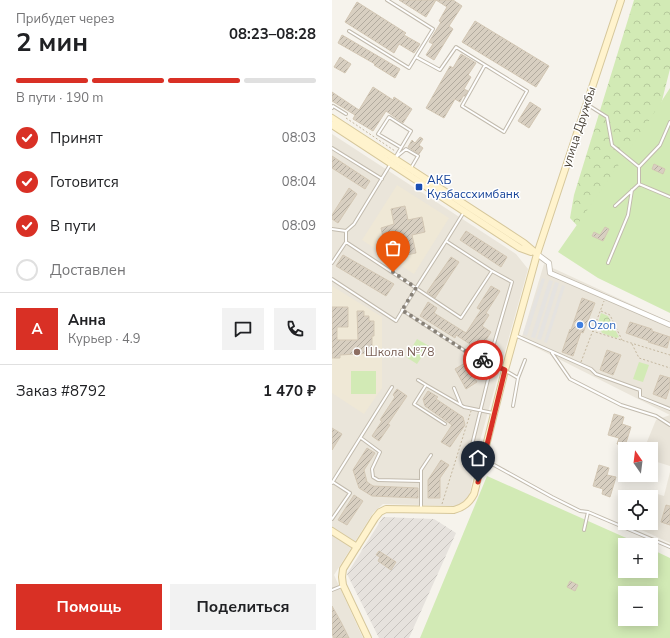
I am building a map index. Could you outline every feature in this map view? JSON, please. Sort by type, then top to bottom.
[{"type":"street","name":"улица Дружбы","points":[[343,585],[342,577],[344,569],[380,512],[386,509],[454,510],[462,508],[470,502],[474,494],[484,460],[505,370],[537,254],[621,0]]},
{"type":"street","points":[[332,118],[520,248],[537,254]]},
{"type":"street","points":[[332,124],[393,161],[410,169],[524,243],[549,263],[550,272],[670,325]]},
{"type":"street","points":[[332,531],[357,547]]},
{"type":"street","points":[[343,585],[368,638]]},
{"type":"lane","points":[[349,31],[409,68],[433,28],[387,0]]},
{"type":"lane","points":[[416,56],[440,70],[456,47],[527,91],[504,132],[462,106],[485,65]]},
{"type":"lane","points":[[587,104],[606,117],[612,145],[639,167]]},
{"type":"lane","points":[[332,106],[346,114]]},
{"type":"lane","points":[[332,263],[346,242],[346,231],[354,224],[411,131],[389,117],[378,134],[400,147]]},
{"type":"lane","points":[[614,206],[639,184],[639,167],[660,145],[670,122]]},
{"type":"lane","points":[[332,148],[382,179]]},
{"type":"lane","points":[[393,161],[406,149],[418,156],[410,169]]},
{"type":"lane","points":[[639,184],[670,197]]},
{"type":"lane","points":[[608,263],[628,215],[632,190]]},
{"type":"lane","points":[[332,279],[396,321],[465,211]]},
{"type":"lane","points":[[332,229],[346,231]]},
{"type":"lane","points":[[446,241],[492,271],[512,282],[490,362],[481,411],[471,449]]},
{"type":"lane","points":[[346,242],[461,318],[492,271]]},
{"type":"lane","points":[[402,310],[476,358],[490,362],[518,378]]},
{"type":"lane","points":[[515,335],[581,364],[591,369],[596,374],[640,390],[640,396],[670,409]]},
{"type":"lane","points":[[552,352],[570,379],[621,405],[656,416],[670,425]]},
{"type":"lane","points":[[514,406],[518,378],[525,360]]},
{"type":"lane","points":[[418,380],[462,406],[494,414]]},
{"type":"lane","points":[[426,385],[414,404],[445,424]]},
{"type":"lane","points":[[332,519],[350,493],[333,482],[392,387]]},
{"type":"lane","points":[[454,388],[462,406]]},
{"type":"lane","points":[[361,438],[380,452],[372,469],[374,477],[378,480],[421,481]]},
{"type":"lane","points":[[421,510],[422,470],[431,455]]},
{"type":"lane","points":[[484,460],[580,511],[588,512],[670,547]]},
{"type":"lane","points":[[584,530],[588,512]]},
{"type":"lane","points":[[332,590],[343,585]]},
{"type":"path","points":[[581,364],[605,296]]},
{"type":"path","points":[[600,311],[610,315],[623,341]]},
{"type":"path","points":[[592,332],[670,355]]},
{"type":"path","points":[[631,343],[639,358],[670,368]]},
{"type":"path","points":[[441,506],[471,409]]},
{"type":"shaded area","points":[[332,134],[516,254],[528,269],[476,455],[469,496],[456,506],[383,504],[373,513],[334,575],[363,638],[332,638]]},
{"type":"shaded area","points":[[397,185],[449,218],[414,274],[362,240]]},
{"type":"shaded area","points":[[544,264],[670,322],[670,415],[521,340]]},
{"type":"shaded area","points":[[542,278],[545,279],[527,336],[523,334]]},
{"type":"shaded area","points":[[549,280],[553,281],[535,338],[531,337]]},
{"type":"shaded area","points":[[555,282],[559,283],[541,340],[537,339]]},
{"type":"shaded area","points":[[562,285],[565,286],[547,343],[544,342]]},
{"type":"shaded area","name":"Школа №78","points":[[332,286],[382,317],[382,388],[364,414],[332,393]]},
{"type":"shaded area","points":[[670,415],[670,466],[658,462],[658,442],[647,442],[656,420]]},
{"type":"shaded area","points":[[670,472],[670,543],[642,530],[658,530],[658,494],[664,496]]},
{"type":"shaded area","points":[[383,517],[434,519],[456,533],[409,638],[379,638],[347,574]]},
{"type":"green space","points":[[634,0],[670,0],[670,69],[639,191],[587,236],[570,218],[574,195]]},
{"type":"green space","points":[[670,88],[670,313],[598,278],[558,252],[643,130]]},
{"type":"green space","points":[[601,313],[608,316],[619,337],[616,338],[602,333],[598,323]]},
{"type":"green space","points":[[417,339],[429,346],[417,364],[406,357]]},
{"type":"green space","points":[[639,362],[649,365],[643,382],[633,379]]},
{"type":"green space","points":[[351,371],[376,371],[376,394],[351,394]]},
{"type":"green space","points":[[487,476],[626,538],[618,538],[618,578],[658,578],[658,552],[670,558],[670,638],[420,638]]},
{"type":"building","points":[[399,0],[436,0],[426,17]]},
{"type":"building","points":[[436,0],[453,0],[462,6],[449,26],[453,29],[434,60],[426,55],[433,44],[429,42],[441,22],[439,21],[447,7]]},
{"type":"building","points":[[357,2],[406,33],[404,35],[420,44],[414,53],[399,44],[394,53],[345,22]]},
{"type":"building","points":[[475,21],[549,66],[536,87],[462,42]]},
{"type":"building","points":[[342,35],[400,69],[395,78],[374,65],[375,64],[338,43]]},
{"type":"building","points":[[461,54],[476,63],[468,75],[471,77],[464,89],[468,91],[460,102],[455,99],[444,118],[426,108],[450,66],[453,68]]},
{"type":"building","points":[[340,57],[351,64],[345,73],[334,67]]},
{"type":"building","points":[[373,87],[393,100],[394,97],[412,109],[403,123],[386,111],[373,131],[353,119],[355,115],[332,101],[332,92],[359,110]]},
{"type":"building","points":[[530,102],[541,109],[529,128],[518,121]]},
{"type":"building","points":[[420,137],[423,139],[419,145],[423,148],[419,154],[408,147],[412,140],[415,143]]},
{"type":"building","points":[[332,156],[370,181],[365,189],[332,168]]},
{"type":"building","points":[[654,164],[665,169],[663,174],[652,169]]},
{"type":"building","points":[[349,188],[357,194],[338,223],[332,219],[332,215]]},
{"type":"building","points":[[405,206],[408,220],[422,217],[425,232],[412,235],[416,253],[402,256],[398,239],[384,242],[381,228],[394,224],[391,209]]},
{"type":"building","points":[[605,227],[609,229],[603,241],[592,236],[594,232],[600,235]]},
{"type":"building","points":[[466,231],[507,257],[501,267],[460,240]]},
{"type":"building","points":[[343,255],[394,284],[386,296],[336,266]]},
{"type":"building","points":[[451,257],[459,262],[435,298],[427,292]]},
{"type":"building","points":[[491,286],[500,291],[486,313],[489,315],[482,326],[491,332],[479,351],[456,335],[455,338],[420,316],[428,302],[437,308],[434,313],[466,333],[481,310],[477,308]]},
{"type":"building","points":[[582,298],[595,303],[583,333],[581,332],[573,356],[562,352]]},
{"type":"building","points":[[332,307],[348,307],[348,327],[337,327],[337,340],[358,340],[357,311],[364,311],[364,316],[369,316],[369,321],[374,321],[372,353],[340,355],[340,358],[332,358]]},
{"type":"building","points":[[630,322],[670,337],[667,348],[626,333]]},
{"type":"building","points":[[607,350],[621,355],[613,375],[600,370]]},
{"type":"building","points":[[465,363],[477,382],[466,389],[455,369]]},
{"type":"building","points":[[660,375],[670,378],[670,387],[666,399],[653,394]]},
{"type":"building","points":[[397,389],[407,396],[388,424],[390,425],[379,441],[372,436],[382,421],[380,420],[395,397],[393,395]]},
{"type":"building","points":[[428,391],[438,397],[436,399],[463,417],[465,425],[450,447],[441,442],[452,425],[425,406],[423,399]]},
{"type":"building","points":[[614,414],[624,417],[622,424],[631,427],[626,442],[618,442],[617,444],[619,438],[608,435]]},
{"type":"building","points":[[332,428],[342,434],[332,450]]},
{"type":"building","points":[[367,448],[375,453],[364,470],[367,482],[373,486],[418,488],[418,498],[372,496],[359,488],[353,470]]},
{"type":"building","points":[[441,460],[449,465],[440,478],[440,498],[428,498],[428,480]]},
{"type":"building","points":[[599,465],[609,468],[607,475],[616,477],[610,497],[602,494],[603,489],[593,486]]},
{"type":"building","points":[[354,495],[363,501],[347,525],[338,520]]},
{"type":"building","points":[[666,505],[670,506],[670,525],[661,522]]},
{"type":"building","points":[[379,551],[396,562],[391,570],[378,561],[380,557],[376,555]]},
{"type":"building","points":[[570,581],[578,585],[575,591],[567,587]]},
{"type":"building","points":[[332,606],[349,638],[334,638],[332,634]]},
{"type":"way so far","points":[[393,272],[416,288],[402,310],[476,358],[483,360]]},
{"type":"place","name":"АКБ Кузбассхимбанк","points":[[419,187]]},
{"type":"place","name":"Ozon","points":[[580,325]]},
{"type":"place","name":"Школа №78","points":[[357,352]]},
{"type":"route","points":[[478,482],[505,370],[489,361],[483,360]]}]
